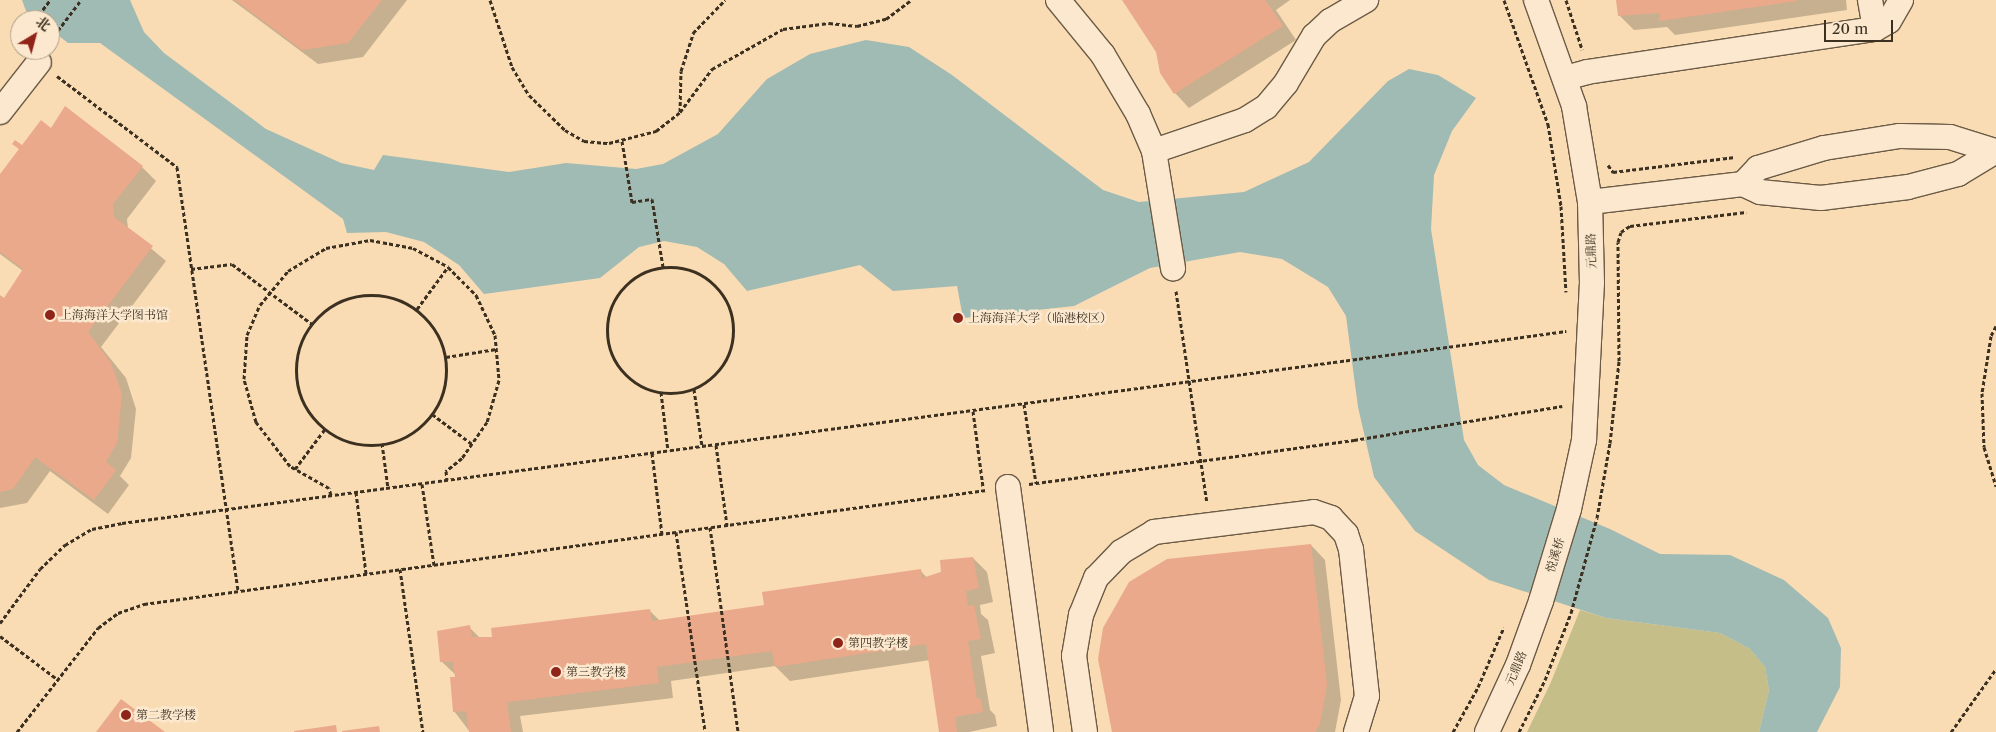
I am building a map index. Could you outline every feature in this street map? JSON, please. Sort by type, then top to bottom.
[{"type":"street","points":[[1058,0],[1102,55],[1138,114],[1154,150],[1163,191],[1173,268]]},
{"type":"street","points":[[1154,150],[1245,120],[1266,107],[1286,82],[1314,36],[1330,20],[1366,0]]},
{"type":"street","name":"元鼎路","points":[[1536,0],[1576,75],[1574,106],[1590,202],[1592,283],[1585,422],[1569,509]]},
{"type":"street","points":[[1870,0],[1875,29]]},
{"type":"street","points":[[1576,75],[1875,29],[1889,21],[1900,0]]},
{"type":"street","points":[[0,112],[38,60]]},
{"type":"street","points":[[1743,184],[1758,168],[1824,148],[1900,136],[1950,137],[1995,151]]},
{"type":"street","points":[[1590,202],[1743,184],[1760,192],[1821,198],[1908,187],[1958,174],[1995,151]]},
{"type":"street","points":[[1008,487],[1041,732]]},
{"type":"street","name":"悦溪桥","points":[[1541,601],[1569,509]]},
{"type":"street","points":[[1085,732],[1074,656],[1080,615],[1096,578],[1121,552],[1154,532],[1314,512],[1331,518],[1346,534],[1351,549],[1367,696],[1356,732]]},
{"type":"street","name":"元鼎路","points":[[1487,732],[1518,665],[1541,601]]},
{"type":"path","points":[[60,29],[81,0]]},
{"type":"path","points":[[490,0],[512,67],[544,113],[584,141],[622,141],[656,131],[680,112],[712,69],[783,29],[829,23],[857,26],[886,19],[911,0]]},
{"type":"path","points":[[680,112],[681,70],[693,33],[725,0]]},
{"type":"path","points":[[1504,0],[1548,124],[1561,206],[1566,302]]},
{"type":"path","points":[[1566,0],[1576,75]]},
{"type":"path","points":[[60,59],[177,167],[238,592]]},
{"type":"path","points":[[622,141],[632,202],[652,199],[663,267]]},
{"type":"path","points":[[1606,161],[1613,172],[1737,157]]},
{"type":"path","points":[[1520,732],[1545,680],[1571,613],[1596,518],[1610,443],[1619,361],[1618,242],[1621,232],[1630,226],[1737,211],[1756,213]]},
{"type":"path","points":[[332,495],[329,488],[295,469],[256,422],[244,379],[247,335],[260,305],[288,270],[326,248],[370,240],[413,248],[448,267],[476,295],[495,335],[499,380],[487,422],[472,444],[446,471],[447,480]]},
{"type":"path","points":[[191,269],[232,264],[312,324]]},
{"type":"path","points":[[417,309],[448,267]]},
{"type":"path","points":[[663,267],[688,270],[707,279],[724,297],[732,318],[733,339],[726,360],[712,377],[694,389],[651,391],[631,380],[618,367],[609,347],[607,326],[612,304],[626,284],[644,272],[663,267]]},
{"type":"path","points":[[1173,268],[1210,525]]},
{"type":"path","points":[[367,294],[393,297],[417,309],[436,330],[446,357],[447,380],[439,406],[422,426],[400,440],[382,443],[348,442],[325,429],[310,414],[298,390],[296,364],[302,338],[319,314],[341,300],[367,294]]},
{"type":"path","points":[[1566,321],[1566,340]]},
{"type":"path","points":[[1996,326],[1991,336],[1982,393],[1984,447],[1996,486]]},
{"type":"path","points":[[0,623],[40,569],[65,546],[92,529],[226,509],[1189,383],[1566,331]]},
{"type":"path","points":[[446,357],[496,349]]},
{"type":"path","points":[[694,389],[702,446]]},
{"type":"path","points":[[661,392],[668,451]]},
{"type":"path","points":[[1562,414],[1563,397]]},
{"type":"path","points":[[1024,404],[1036,483]]},
{"type":"path","points":[[17,732],[85,642],[118,613],[144,604],[1354,440],[1563,406]]},
{"type":"path","points":[[973,411],[984,490]]},
{"type":"path","points":[[432,414],[472,444]]},
{"type":"path","points":[[295,469],[325,429]]},
{"type":"path","points":[[382,443],[388,488]]},
{"type":"path","points":[[716,445],[727,525]]},
{"type":"path","points":[[652,453],[662,534]]},
{"type":"path","points":[[422,484],[434,565]]},
{"type":"path","points":[[356,492],[366,574]]},
{"type":"path","points":[[710,527],[738,732]]},
{"type":"path","points":[[676,532],[705,732]]},
{"type":"path","points":[[400,569],[424,732]]},
{"type":"path","points":[[1453,732],[1478,687],[1506,624]]},
{"type":"path","points":[[0,636],[57,679]]},
{"type":"path","points":[[1951,732],[1996,669]]},
{"type":"shaded area","points":[[1580,610],[1606,618],[1720,633],[1750,649],[1765,667],[1769,690],[1759,732],[1527,732],[1551,682]]},
{"type":"water","points":[[22,0],[130,0],[144,32],[164,53],[266,129],[341,163],[374,170],[383,155],[509,172],[566,163],[636,169],[663,164],[718,134],[767,79],[810,54],[866,40],[909,47],[952,75],[1103,190],[1139,202],[1244,192],[1309,162],[1388,81],[1409,69],[1438,75],[1476,98],[1452,131],[1434,175],[1431,229],[1464,440],[1478,465],[1504,485],[1610,529],[1660,554],[1730,555],[1784,580],[1828,618],[1841,648],[1840,687],[1817,732],[1759,732],[1769,690],[1765,667],[1750,649],[1720,633],[1606,618],[1489,580],[1415,531],[1374,477],[1358,407],[1346,316],[1328,287],[1282,259],[1240,252],[1150,268],[1074,306],[963,318],[957,286],[893,291],[860,265],[747,291],[724,264],[697,247],[664,241],[639,247],[600,278],[484,294],[459,265],[424,242],[386,232],[347,233],[343,219],[100,43],[68,43],[60,37],[60,10],[26,10]]},
{"type":"building","points":[[235,0],[382,0],[348,43],[302,50]]},
{"type":"building","points":[[1122,0],[1265,0],[1283,26],[1174,94],[1160,73],[1156,52]]},
{"type":"building","points":[[1616,0],[1797,1],[1659,21],[1660,13],[1618,16]]},
{"type":"building","name":"上海海洋大学图书馆","points":[[65,106],[143,166],[113,204],[114,217],[153,246],[88,332],[111,363],[122,394],[117,443],[106,462],[116,470],[94,500],[35,457],[13,489],[0,492],[0,295],[4,298],[23,269],[0,252],[0,174],[19,149],[12,144],[15,140],[22,145],[41,120],[51,128]]},
{"type":"building","points":[[1311,544],[1327,685],[1320,724],[1315,732],[1112,732],[1098,659],[1103,628],[1129,582],[1167,559]]},
{"type":"building","points":[[973,557],[979,588],[966,591],[968,606],[974,605],[981,639],[968,641],[977,699],[981,699],[983,712],[955,717],[957,732],[939,732],[926,644],[775,667],[772,651],[657,667],[659,683],[507,702],[511,732],[469,732],[466,711],[453,712],[450,677],[455,677],[453,662],[440,662],[437,631],[470,625],[472,637],[492,637],[491,628],[650,609],[652,621],[764,605],[762,592],[921,569],[922,578],[941,572],[940,560]]},
{"type":"building","name":"第二教学楼","points":[[121,699],[165,732],[96,732]]},
{"type":"building","points":[[336,725],[337,732],[294,732],[294,731]]},
{"type":"building","points":[[379,726],[380,732],[342,732],[342,731]]},
{"type":"place","name":"上海海洋大学图书馆","points":[[50,315]]},
{"type":"place","name":"上海海洋大学（临港校区）","points":[[958,318]]},
{"type":"place","name":"第四教学楼","points":[[838,643]]},
{"type":"place","name":"第三教学楼","points":[[556,672]]},
{"type":"place","name":"第二教学楼","points":[[126,715]]}]
